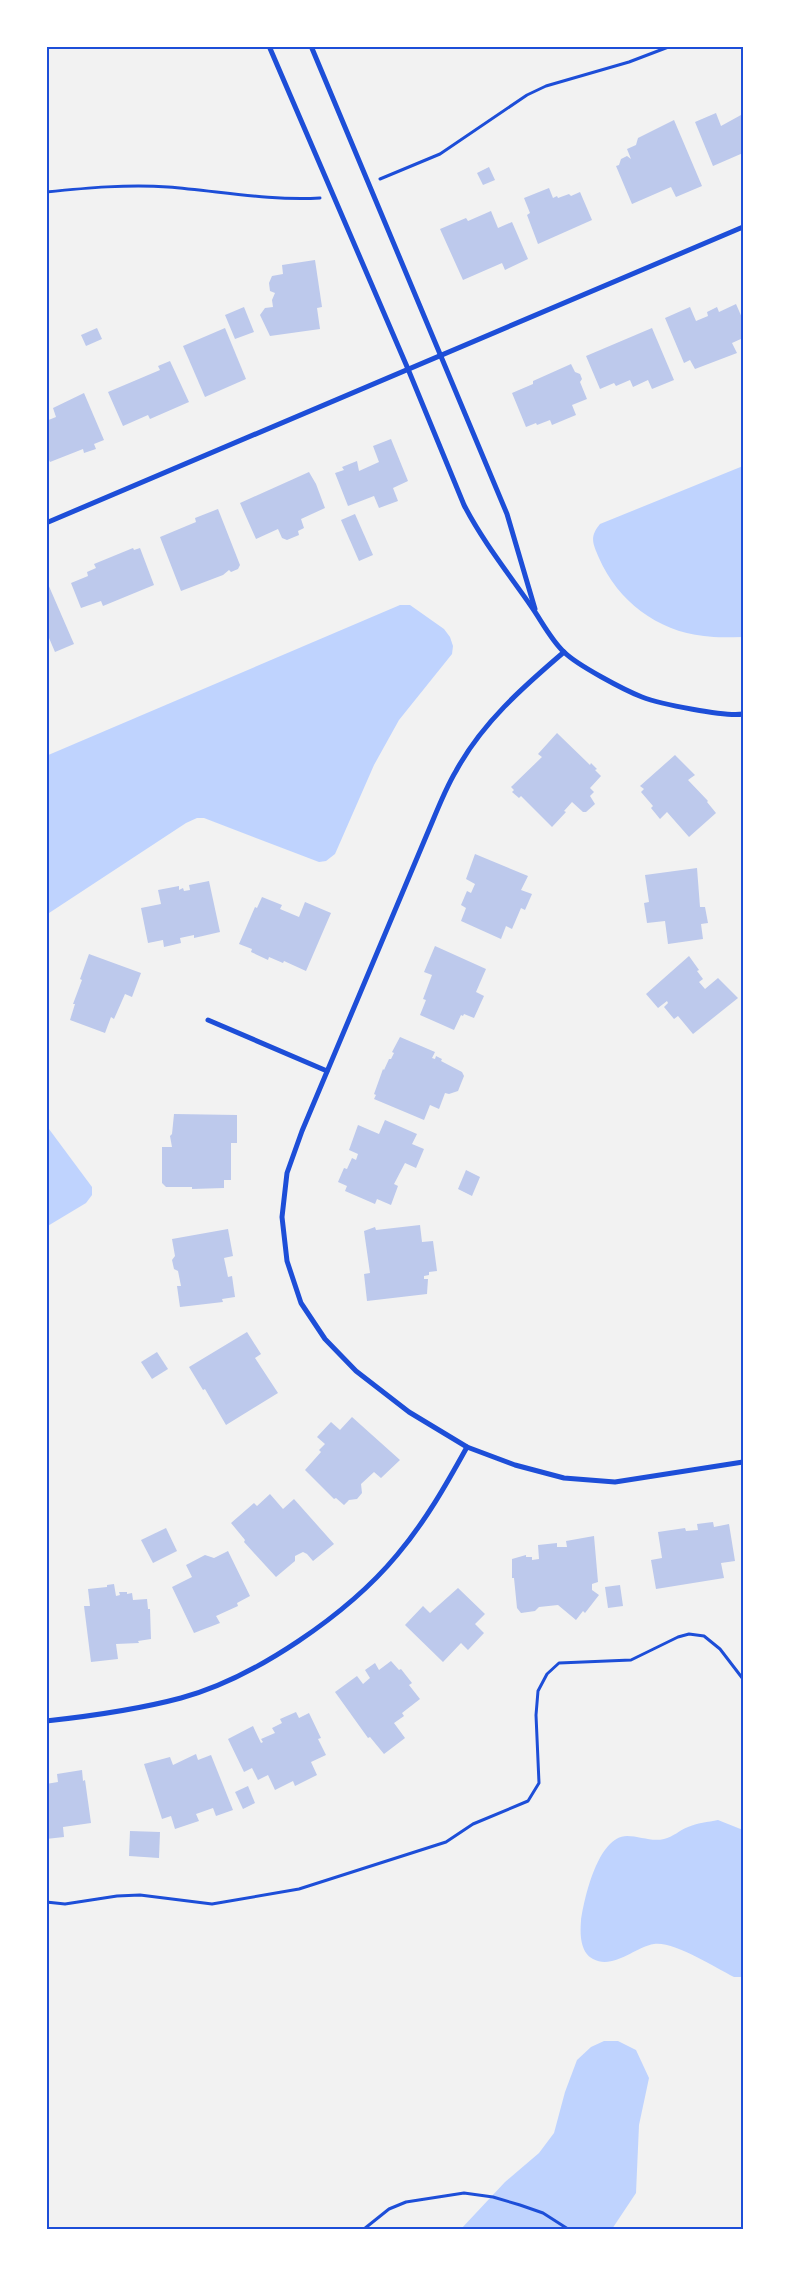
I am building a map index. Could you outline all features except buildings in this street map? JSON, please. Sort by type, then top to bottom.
[{"type":"street","points":[[269,46],[474,525],[536,614],[564,652],[602,677],[643,698],[698,710],[735,715],[743,714]]},
{"type":"street","points":[[311,46],[507,514],[536,614]]},
{"type":"street","points":[[46,523],[743,227]]},
{"type":"street","points":[[564,652],[523,687],[492,720],[456,770],[433,820],[327,1071],[287,1173],[282,1217],[287,1261],[301,1303],[325,1339],[356,1371],[409,1412],[467,1447],[514,1465],[564,1478],[615,1482],[743,1462]]},
{"type":"street","points":[[208,1020],[327,1071]]},
{"type":"street","points":[[46,1721],[119,1713],[183,1698],[243,1674],[299,1641],[351,1602],[397,1556],[436,1503],[467,1447]]},
{"type":"path","points":[[46,1902],[65,1904],[117,1896],[140,1895],[212,1904],[298,1889],[446,1842],[473,1824],[528,1801],[539,1783],[536,1715],[538,1691],[547,1674],[559,1663],[631,1660],[678,1637],[689,1634],[704,1636],[720,1649],[743,1679]]},
{"type":"path","points":[[364,2229],[389,2209],[406,2202],[464,2193],[493,2196],[520,2204],[543,2213],[568,2229]]},
{"type":"water","points":[[743,466],[743,637],[704,636],[670,628],[641,611],[617,588],[599,558],[593,541],[594,533],[600,524]]},
{"type":"water","points":[[400,605],[410,605],[444,629],[450,637],[453,646],[452,654],[399,720],[374,765],[335,854],[326,861],[319,862],[204,818],[197,818],[186,823],[46,915],[46,756]]},
{"type":"water","points":[[46,1125],[92,1187],[92,1195],[86,1203],[46,1227]]},
{"type":"water","points":[[718,1820],[743,1830],[743,1977],[734,1977],[683,1951],[662,1944],[647,1946],[608,1962],[601,1962],[589,1956],[583,1947],[581,1921],[585,1898],[594,1870],[608,1846],[617,1839],[627,1836],[655,1840],[664,1839],[685,1828]]},
{"type":"water","points":[[604,2041],[618,2041],[636,2050],[649,2078],[639,2125],[636,2193],[612,2229],[461,2229],[505,2182],[539,2153],[554,2133],[565,2092],[577,2060],[591,2047]]}]
